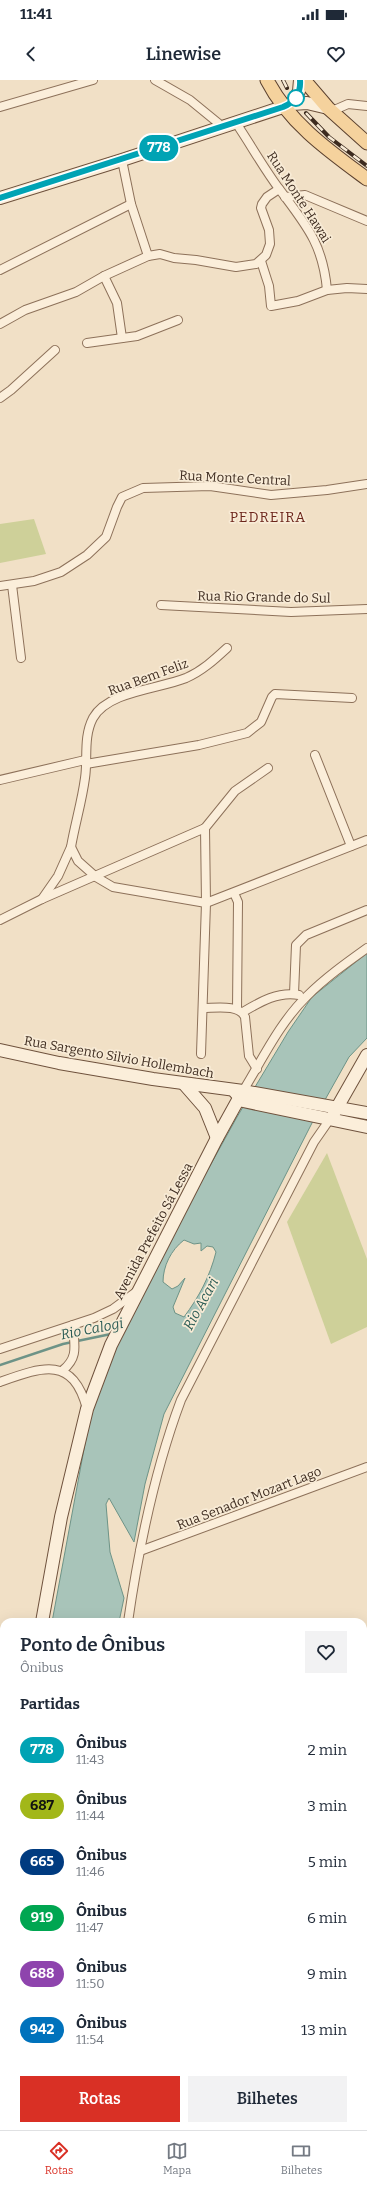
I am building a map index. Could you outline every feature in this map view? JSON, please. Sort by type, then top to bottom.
[{"type":"main road","points":[[267,80],[316,140],[367,179]]},
{"type":"main road","points":[[288,105],[299,91],[300,80]]},
{"type":"main road","points":[[304,80],[330,109],[367,143]]},
{"type":"main road","points":[[0,198],[222,128],[288,105],[306,103],[330,109]]},
{"type":"main road","name":"Rua Sargento Silvio Hollembach","points":[[1,1050],[59,1063],[242,1094],[363,1112]]},
{"type":"main road","points":[[326,1118],[332,1107],[348,1087],[367,1055]]},
{"type":"main road","points":[[184,1084],[205,1108],[217,1138]]},
{"type":"main road","points":[[348,1087],[363,1112]]},
{"type":"main road","name":"Rua Sargento Silvio Hollembach","points":[[242,1094],[326,1118],[367,1127]]},
{"type":"main road","name":"Avenida Prefeito Sá Lessa","points":[[43,1618],[61,1517],[86,1409],[111,1345],[137,1291],[217,1138],[242,1094]]},
{"type":"street","points":[[0,108],[93,80]]},
{"type":"street","points":[[155,80],[190,100],[222,128]]},
{"type":"street","points":[[330,109],[348,104],[367,106]]},
{"type":"street","name":"Rua Monte Hawai","points":[[236,123],[279,189],[303,221],[319,248],[323,260],[327,290]]},
{"type":"street","points":[[122,160],[131,204],[148,256]]},
{"type":"street","points":[[0,324],[29,307],[76,292],[104,276],[148,256],[160,254],[174,258],[236,267],[261,261],[269,250],[271,239],[261,206],[264,199],[279,189]]},
{"type":"street","points":[[285,196],[306,195],[367,221]]},
{"type":"street","points":[[0,270],[131,204]]},
{"type":"street","points":[[261,261],[269,286],[270,306],[298,301],[327,290],[347,288],[367,289]]},
{"type":"street","points":[[104,276],[117,303],[122,338]]},
{"type":"street","points":[[87,343],[137,336],[178,320]]},
{"type":"street","points":[[0,398],[11,390],[55,350]]},
{"type":"street","name":"Rua Monte Central","points":[[0,586],[12,585],[61,572],[86,555],[106,537],[122,497],[143,488],[210,486],[271,495],[327,490],[367,484]]},
{"type":"street","points":[[12,585],[21,658]]},
{"type":"street","name":"Rua Rio Grande do Sul","points":[[160,605],[270,612],[367,609]]},
{"type":"street","name":"Rua Bem Feliz","points":[[42,899],[58,876],[71,847],[83,789],[85,762],[91,723],[96,713],[105,705],[128,694],[169,684],[195,674],[227,648]]},
{"type":"street","points":[[0,780],[85,762],[199,745],[247,733],[261,722],[272,697],[275,694],[352,698]]},
{"type":"street","points":[[315,755],[351,846]]},
{"type":"street","points":[[0,920],[42,899],[96,877],[205,828],[235,791],[268,768]]},
{"type":"street","points":[[201,1054],[206,904],[205,828]]},
{"type":"street","points":[[71,847],[78,861],[96,877],[113,887],[206,904],[367,840]]},
{"type":"street","points":[[234,893],[238,902],[240,1010],[245,1017],[249,1056],[257,1069]]},
{"type":"street","points":[[294,994],[296,945],[306,935],[367,910]]},
{"type":"street","name":"Avenida Prefeito Sá Lessa","points":[[242,1094],[286,1023],[306,997],[334,972],[367,948]]},
{"type":"street","points":[[203,1008],[240,1010],[273,996],[294,994],[306,997]]},
{"type":"street","points":[[128,1618],[132,1590],[147,1509],[164,1445],[181,1400],[326,1118]]},
{"type":"street","points":[[0,1349],[73,1326],[105,1314],[137,1291]]},
{"type":"street","points":[[63,1370],[73,1360],[73,1326]]},
{"type":"street","points":[[0,1382],[37,1371],[56,1369],[63,1370],[79,1386],[86,1409]]},
{"type":"street","name":"Rua Senador Mozart Lago","points":[[140,1551],[367,1467]]},
{"type":"green space","points":[[34,519],[46,554],[0,563],[0,524]]},
{"type":"green space","points":[[327,1153],[367,1259],[367,1327],[331,1344],[287,1222]]},
{"type":"water","name":"Rio Acari","points":[[367,953],[367,1038],[349,1057],[312,1123],[164,1414],[145,1484],[134,1542],[109,1498],[106,1504],[110,1552],[124,1598],[120,1618],[53,1618],[92,1406],[123,1332],[165,1247],[237,1117],[288,1032],[312,997]],"holes":[[[184,1240],[194,1244],[201,1243],[201,1251],[207,1246],[213,1247],[216,1252],[211,1269],[203,1286],[184,1317],[175,1313],[173,1307],[185,1278],[178,1286],[172,1289],[163,1282],[164,1270],[172,1253]]]},
{"type":"waterway","name":"Rio Calogi","points":[[0,1365],[63,1344],[111,1334]]},
{"type":"railway","points":[[283,80],[287,88]]},
{"type":"railway","points":[[306,113],[329,137],[367,166]]},
{"type":"bus line","name":"778","points":[[0,198],[52,183],[292,104],[297,97],[300,80]]},
{"type":"district","name":"PEDREIRA","points":[[268,517]]}]
